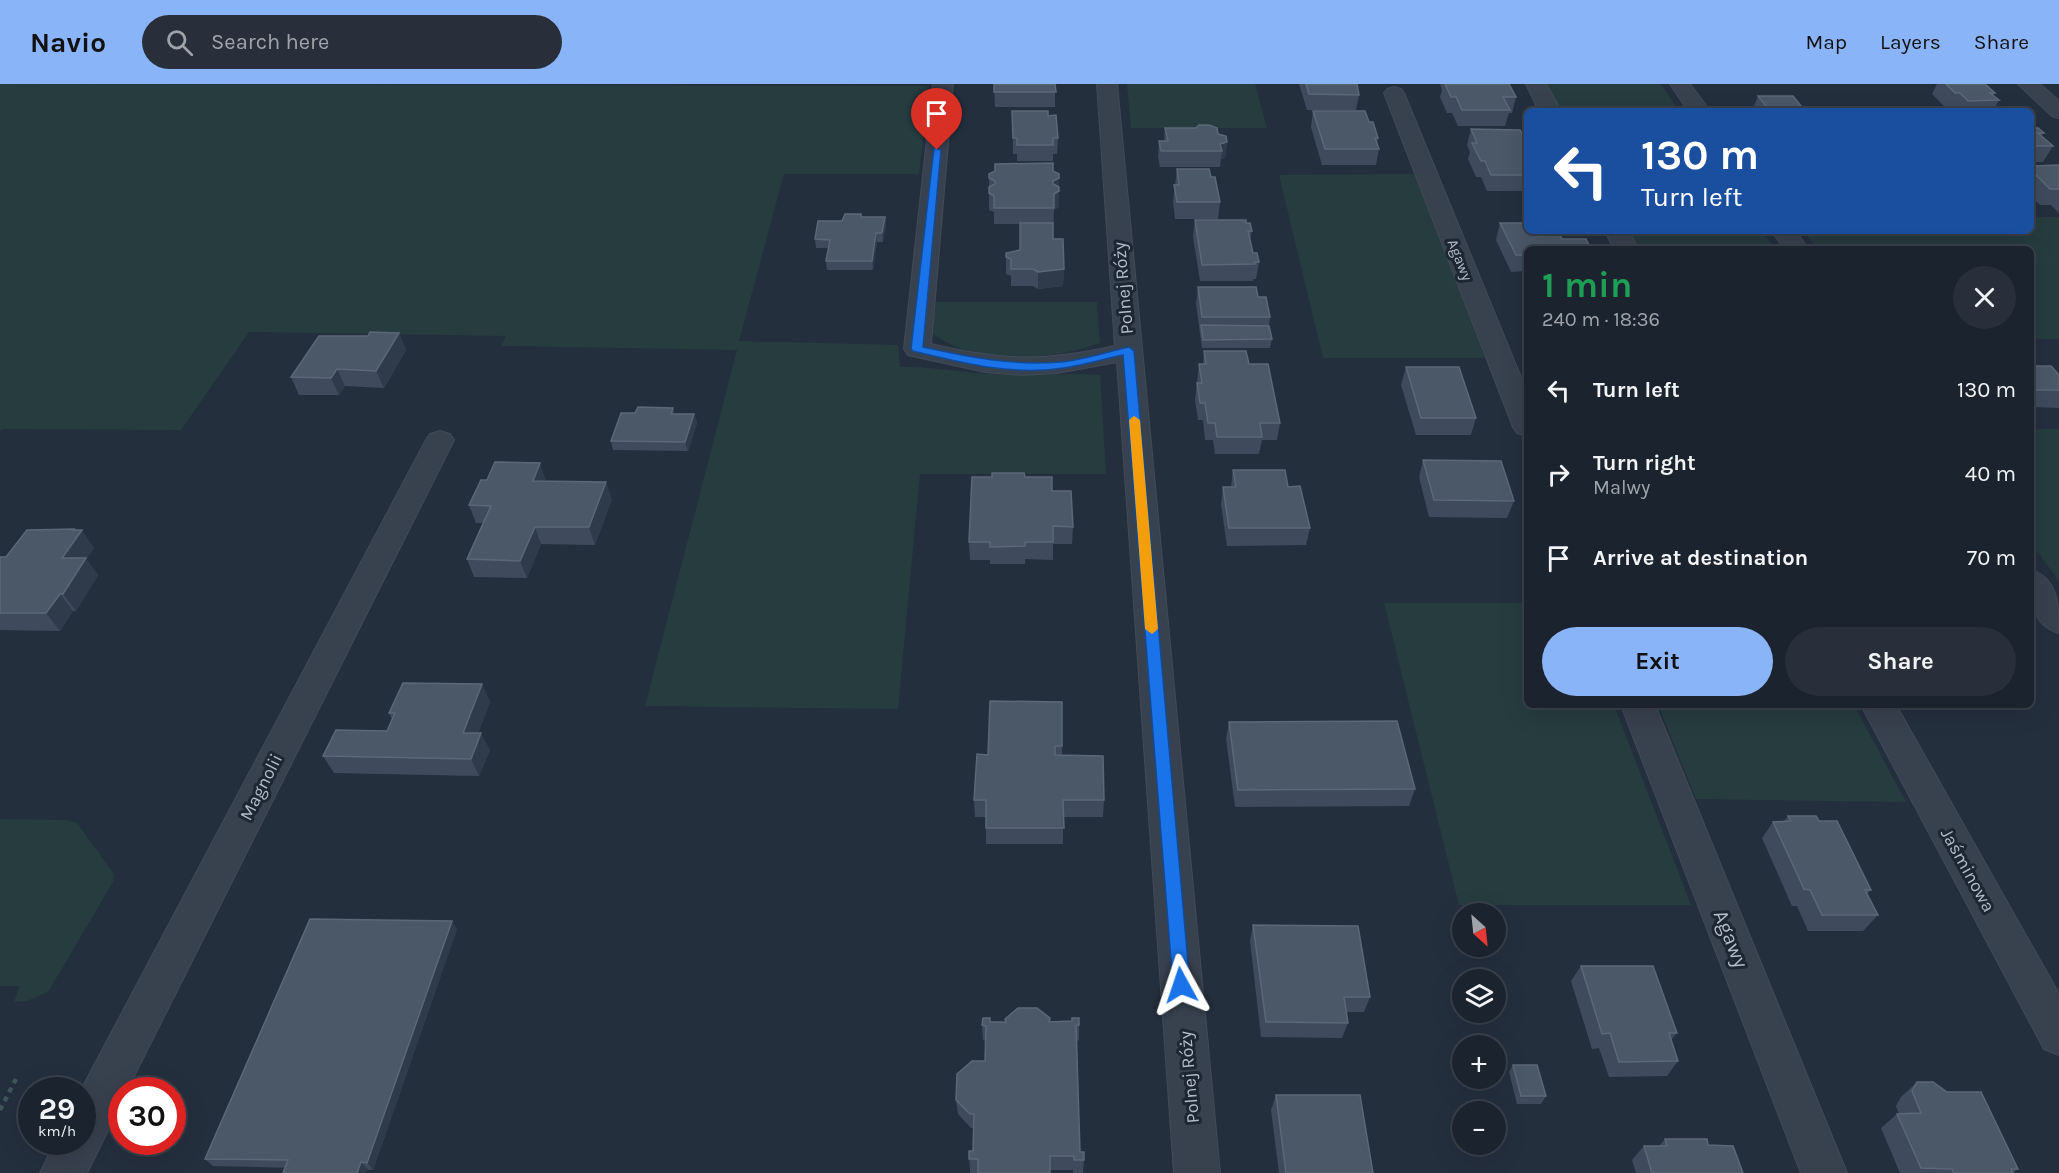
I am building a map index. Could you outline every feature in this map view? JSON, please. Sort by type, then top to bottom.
[{"type":"street","points":[[943,84],[917,349],[987,364],[1027,367],[1063,365],[1129,351]]},
{"type":"street","name":"Polnej Róży","points":[[1107,84],[1197,1173]]},
{"type":"street","points":[[1536,84],[1549,108]]},
{"type":"street","points":[[1680,84],[1697,108]]},
{"type":"street","points":[[2028,84],[2059,112]]},
{"type":"street","name":"Agawy","points":[[1394,93],[1524,419]]},
{"type":"street","name":"Magnolii","points":[[96,1107],[440,440]]},
{"type":"street","points":[[2034,585],[2059,621]]},
{"type":"street","name":"Agawy","points":[[1639,708],[1824,1173]]},
{"type":"street","name":"Jaśminowa","points":[[1880,708],[2059,1035]]},
{"type":"street","points":[[63,1173],[72,1155]]},
{"type":"path","points":[[0,1110],[16,1079]]},
{"type":"green space","points":[[0,84],[929,86],[919,174],[784,174],[739,341],[898,345],[900,367],[1002,375],[1100,375],[1106,474],[920,474],[898,709],[645,706],[737,350],[501,346],[506,336],[249,332],[181,430],[3,429],[0,431]]},
{"type":"green space","points":[[1127,84],[1255,84],[1267,128],[1131,128]]},
{"type":"green space","points":[[1546,84],[1661,84],[1677,108],[1559,108]]},
{"type":"green space","points":[[1415,174],[1485,358],[1323,358],[1279,175]]},
{"type":"green space","points":[[2034,217],[2059,217],[2059,339],[2034,339],[2034,246],[1815,246],[1806,234],[2034,234]]},
{"type":"green space","points":[[1631,234],[1764,234],[1773,246],[1637,246]]},
{"type":"green space","points":[[934,302],[1097,302],[1100,343],[1036,357],[992,356],[971,351],[950,344],[931,333]]},
{"type":"green space","points":[[2034,429],[2059,429],[2059,581],[2034,547]]},
{"type":"green space","points":[[1384,603],[1524,603],[1524,708],[1615,708],[1691,905],[1459,903]]},
{"type":"green space","points":[[1659,708],[1856,708],[1906,802],[1696,799]]},
{"type":"green space","points":[[0,819],[66,820],[77,823],[114,874],[113,882],[48,992],[27,1001],[14,1002],[20,986],[0,986]]},
{"type":"building","points":[[994,84],[1055,84],[1056,92],[994,92]]},
{"type":"building","points":[[1306,84],[1357,84],[1359,95],[1309,94]]},
{"type":"building","points":[[1445,84],[1509,84],[1516,97],[1503,97],[1510,110],[1462,110],[1456,97],[1451,97]]},
{"type":"building","points":[[1946,84],[1985,84],[1995,93],[1990,93],[1999,100],[1968,101]]},
{"type":"building","points":[[1758,96],[1793,96],[1803,108],[1768,108]]},
{"type":"building","points":[[1012,111],[1048,111],[1048,116],[1056,115],[1058,138],[1053,138],[1053,145],[1017,145],[1017,138],[1013,138]]},
{"type":"building","points":[[1313,111],[1365,111],[1369,122],[1373,122],[1379,149],[1325,149]]},
{"type":"building","points":[[1199,125],[1217,128],[1218,134],[1226,136],[1227,142],[1220,144],[1222,151],[1161,151],[1159,141],[1168,141],[1165,128],[1196,128]]},
{"type":"building","points":[[2034,128],[2044,133],[2038,133],[2053,146],[2034,146]]},
{"type":"building","points":[[1471,129],[1520,130],[1524,137],[1524,175],[1491,175],[1485,161],[1481,161],[1472,143],[1477,143]]},
{"type":"building","points":[[1053,163],[1053,171],[1059,174],[1059,178],[1053,181],[1053,184],[1059,187],[1059,191],[1054,194],[1054,208],[994,208],[994,196],[989,193],[989,187],[995,184],[995,181],[989,178],[989,174],[995,171],[995,164]]},
{"type":"building","points":[[2059,165],[2059,189],[2050,189],[2034,173],[2034,166]]},
{"type":"building","points":[[1177,169],[1209,169],[1211,177],[1215,177],[1220,202],[1177,202],[1174,185],[1179,185]]},
{"type":"building","points":[[845,214],[885,217],[882,233],[876,233],[872,261],[826,261],[830,240],[815,239],[818,221],[842,221]]},
{"type":"building","points":[[1195,220],[1246,220],[1246,223],[1250,223],[1252,231],[1248,231],[1253,253],[1257,253],[1259,262],[1202,265]]},
{"type":"building","points":[[1020,223],[1053,223],[1053,239],[1063,239],[1064,269],[1038,272],[1033,269],[1011,269],[1011,259],[1006,257],[1006,253],[1020,250]]},
{"type":"building","points":[[1500,223],[1524,223],[1524,234],[1560,234],[1562,239],[1586,239],[1590,246],[1524,246],[1524,255],[1516,255]]},
{"type":"building","points":[[1198,287],[1256,287],[1258,297],[1266,297],[1270,317],[1202,317]]},
{"type":"building","points":[[1201,325],[1269,326],[1272,339],[1203,340]]},
{"type":"building","points":[[370,332],[399,333],[376,371],[337,369],[331,378],[291,377],[319,336],[368,336]]},
{"type":"building","points":[[1204,351],[1246,351],[1249,364],[1268,364],[1280,423],[1260,423],[1262,437],[1217,437],[1215,423],[1208,423],[1205,403],[1200,403],[1197,383],[1202,383],[1199,364],[1206,364]]},
{"type":"building","points":[[2034,366],[2051,366],[2059,375],[2059,390],[2034,390]]},
{"type":"building","points":[[1406,367],[1459,367],[1476,418],[1421,418]]},
{"type":"building","points":[[638,407],[673,408],[671,414],[694,414],[685,442],[611,441],[621,413],[635,413]]},
{"type":"building","points":[[1423,460],[1501,461],[1514,501],[1434,500]]},
{"type":"building","points":[[495,462],[540,463],[533,481],[606,482],[589,527],[535,527],[520,561],[467,559],[491,506],[469,505],[481,480],[487,480]]},
{"type":"building","points":[[1233,470],[1285,470],[1288,487],[1300,486],[1310,528],[1229,528],[1223,487],[1236,487]]},
{"type":"building","points":[[992,473],[1024,473],[1025,477],[1052,477],[1052,491],[1071,491],[1073,527],[1053,526],[1053,542],[1025,542],[1025,546],[990,547],[990,542],[969,542],[972,477],[992,477]]},
{"type":"building","points":[[27,530],[82,530],[62,558],[86,558],[63,594],[60,594],[46,613],[0,613],[0,557],[6,557]]},
{"type":"building","points":[[403,683],[482,684],[463,733],[481,733],[471,759],[323,756],[336,730],[387,731],[395,713],[389,713]]},
{"type":"building","points":[[990,701],[1062,702],[1062,746],[1055,746],[1055,755],[1103,756],[1104,800],[1063,800],[1064,828],[986,828],[986,800],[974,800],[977,754],[988,755]]},
{"type":"building","points":[[1397,721],[1415,789],[1238,790],[1229,722]]},
{"type":"building","points":[[1788,816],[1816,816],[1819,821],[1837,821],[1871,890],[1865,890],[1878,915],[1822,915],[1810,890],[1804,889],[1773,822],[1791,821]]},
{"type":"building","points":[[310,919],[452,921],[367,1163],[361,1162],[357,1173],[283,1173],[288,1160],[205,1159]]},
{"type":"building","points":[[1253,925],[1358,926],[1370,997],[1344,997],[1348,1023],[1266,1022]]},
{"type":"building","points":[[1581,966],[1653,966],[1677,1033],[1669,1033],[1678,1061],[1619,1062],[1610,1033],[1602,1034]]},
{"type":"building","points":[[1018,1008],[1037,1008],[1050,1018],[1049,1022],[1072,1021],[1072,1018],[1079,1018],[1079,1025],[1076,1026],[1080,1152],[1084,1152],[1084,1160],[1074,1160],[1074,1156],[1050,1156],[1050,1173],[978,1173],[978,1159],[969,1159],[969,1151],[973,1151],[974,1114],[970,1114],[956,1100],[957,1074],[972,1061],[985,1061],[986,1026],[982,1025],[983,1018],[990,1018],[990,1022],[1006,1022],[1005,1019]]},
{"type":"building","points":[[1513,1065],[1537,1065],[1546,1096],[1521,1096]]},
{"type":"building","points":[[1917,1082],[1933,1082],[1947,1092],[1981,1092],[2018,1169],[2011,1169],[2013,1173],[1954,1173],[1952,1169],[1921,1168],[1897,1114],[1921,1113],[1912,1091]]},
{"type":"building","points":[[1276,1095],[1360,1095],[1373,1173],[1286,1173]]},
{"type":"building","points":[[1665,1139],[1707,1139],[1708,1145],[1733,1146],[1743,1173],[1652,1173],[1644,1146],[1667,1146]]},
{"type":"slow traffic","points":[[1134,420],[1152,629]]},
{"type":"route","points":[[937,150],[917,349],[987,364],[1027,367],[1063,365],[1129,351],[1181,985]]}]
